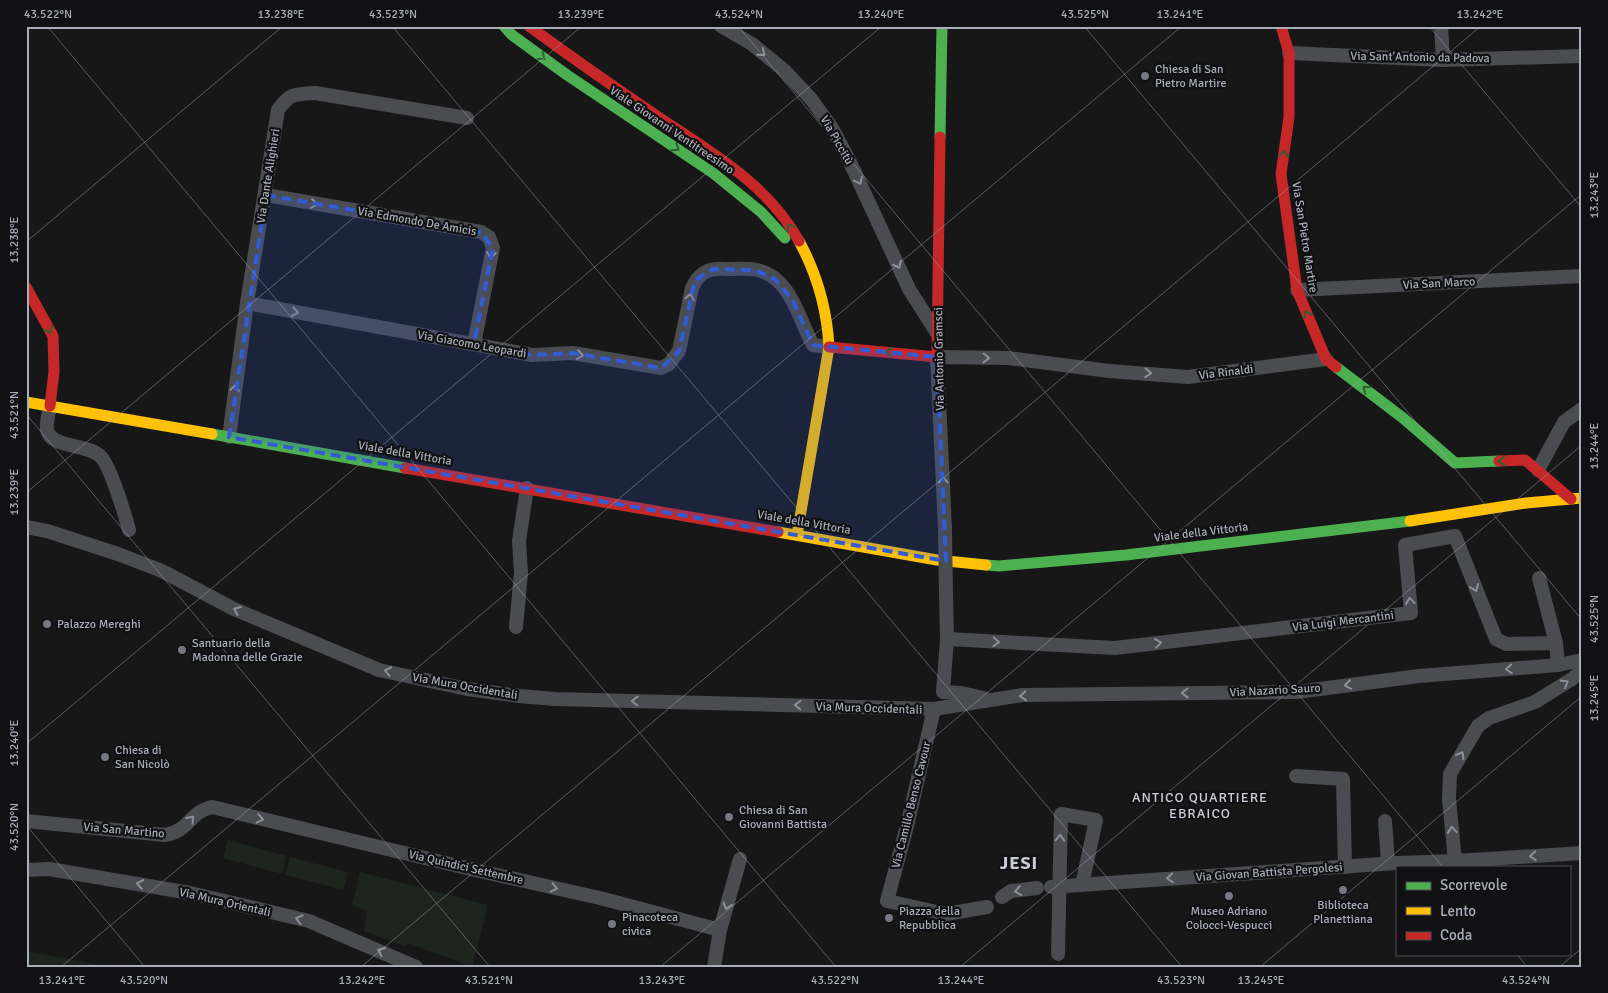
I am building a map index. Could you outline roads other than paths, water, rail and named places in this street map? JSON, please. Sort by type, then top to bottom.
[{"type":"street","name":"Viale Giovanni Ventitreesimo","points":[[504,26],[512,35],[560,70],[713,173],[738,192],[761,212],[812,270]]},
{"type":"street","name":"Viale Giovanni Ventitreesimo","points":[[529,26],[575,60],[728,164],[773,204],[793,229],[820,290],[830,334],[797,535]]},
{"type":"street","name":"Via Piccitù","points":[[721,26],[752,44],[785,71],[832,128],[850,162],[909,289],[937,333]]},
{"type":"street","name":"Via Antonio Gramsci","points":[[942,26],[937,357],[945,529],[947,639],[943,692]]},
{"type":"street","name":"Via San Pietro Martire","points":[[1281,26],[1289,53],[1289,117],[1281,174],[1297,290],[1326,359]]},
{"type":"street","points":[[1441,26],[1443,60]]},
{"type":"street","name":"Via Sant'Antonio da Padova","points":[[1289,53],[1443,60],[1582,56]]},
{"type":"street","name":"Via Dante Alighieri","points":[[228,437],[278,110],[287,98],[297,94],[315,93],[467,118]]},
{"type":"street","name":"Via Edmondo De Amicis","points":[[266,195],[481,232],[489,237],[493,248],[474,344]]},
{"type":"street","name":"Via Giacomo Leopardi","points":[[247,303],[532,355],[574,353],[661,368],[669,364],[679,351],[695,280],[703,272],[713,269],[756,270],[775,280],[793,301],[813,346],[829,347]]},
{"type":"street","name":"Via San Marco","points":[[1297,290],[1582,276]]},
{"type":"street","points":[[909,289],[917,294],[923,294],[930,292],[938,286]]},
{"type":"street","points":[[26,287],[53,336],[54,372],[48,434],[59,442],[90,450],[102,457],[120,497],[129,530]]},
{"type":"street","name":"Via Rinaldi","points":[[829,347],[937,357],[1008,358],[1110,371],[1188,377],[1326,359]]},
{"type":"street","points":[[1326,359],[1403,418],[1455,463],[1524,460],[1576,498]]},
{"type":"street","name":"Viale della Vittoria","points":[[26,402],[937,560],[999,566],[1126,555],[1374,526],[1526,503],[1576,498]]},
{"type":"street","points":[[1538,470],[1564,422],[1582,409]]},
{"type":"street","points":[[516,627],[521,573],[519,541],[527,488]]},
{"type":"street","name":"Via Mura Occidentali","points":[[26,527],[56,534],[118,554],[162,571],[234,609],[379,670],[467,689],[555,699],[934,709]]},
{"type":"street","name":"Via Luigi Mercantini","points":[[947,639],[1115,648],[1411,613],[1405,545],[1454,536],[1496,639],[1506,644],[1556,643]]},
{"type":"street","points":[[1539,578],[1556,643],[1558,665]]},
{"type":"street","name":"Via Nazario Sauro","points":[[934,709],[1023,695],[1297,692],[1419,676],[1558,665],[1582,660]]},
{"type":"street","points":[[1450,861],[1450,774],[1478,726],[1489,718],[1535,702],[1582,671]]},
{"type":"street","name":"Via Nazario Sauro","points":[[943,692],[960,693],[992,700]]},
{"type":"street","name":"Via Camillo Benso Cavour","points":[[934,709],[907,826],[887,901],[946,914],[987,907]]},
{"type":"street","points":[[1296,776],[1343,779],[1345,867]]},
{"type":"street","name":"Via San Martino","points":[[26,821],[165,835],[174,834],[182,830],[197,813],[212,807]]},
{"type":"street","name":"Via Quindici Settembre","points":[[212,807],[604,899],[720,930]]},
{"type":"street","points":[[1058,954],[1049,887],[1061,814],[1096,820],[1087,885]]},
{"type":"street","points":[[1385,822],[1388,863]]},
{"type":"street","name":"Via Giovan Battista Pergolesi","points":[[1002,897],[1012,891],[1049,887],[1388,863],[1582,853]]},
{"type":"street","points":[[714,967],[720,930],[740,859]]},
{"type":"street","name":"Via Mura Orientali","points":[[26,870],[49,869],[190,893],[309,921],[416,967]]},
{"type":"place","name":"Chiesa di San Pietro Martire","points":[[1145,76]]},
{"type":"place","name":"Palazzo Mereghi","points":[[47,624]]},
{"type":"place","name":"Santuario della Madonna delle Grazie","points":[[182,650]]},
{"type":"place","name":"Chiesa di San Nicolò","points":[[105,757]]},
{"type":"place","name":"Chiesa di San Giovanni Battista","points":[[729,817]]},
{"type":"place","name":"Biblioteca Planettiana","points":[[1343,890]]},
{"type":"place","name":"Museo Adriano Colocci-Vespucci","points":[[1229,896]]},
{"type":"place","name":"Piazza della Repubblica","points":[[889,918]]},
{"type":"place","name":"Pinacoteca civica","points":[[612,924]]},
{"type":"district","name":"ANTICO QUARTIERE EBRAICO","points":[[1200,806]]},
{"type":"district","name":"JESI","points":[[1019,863]]}]
